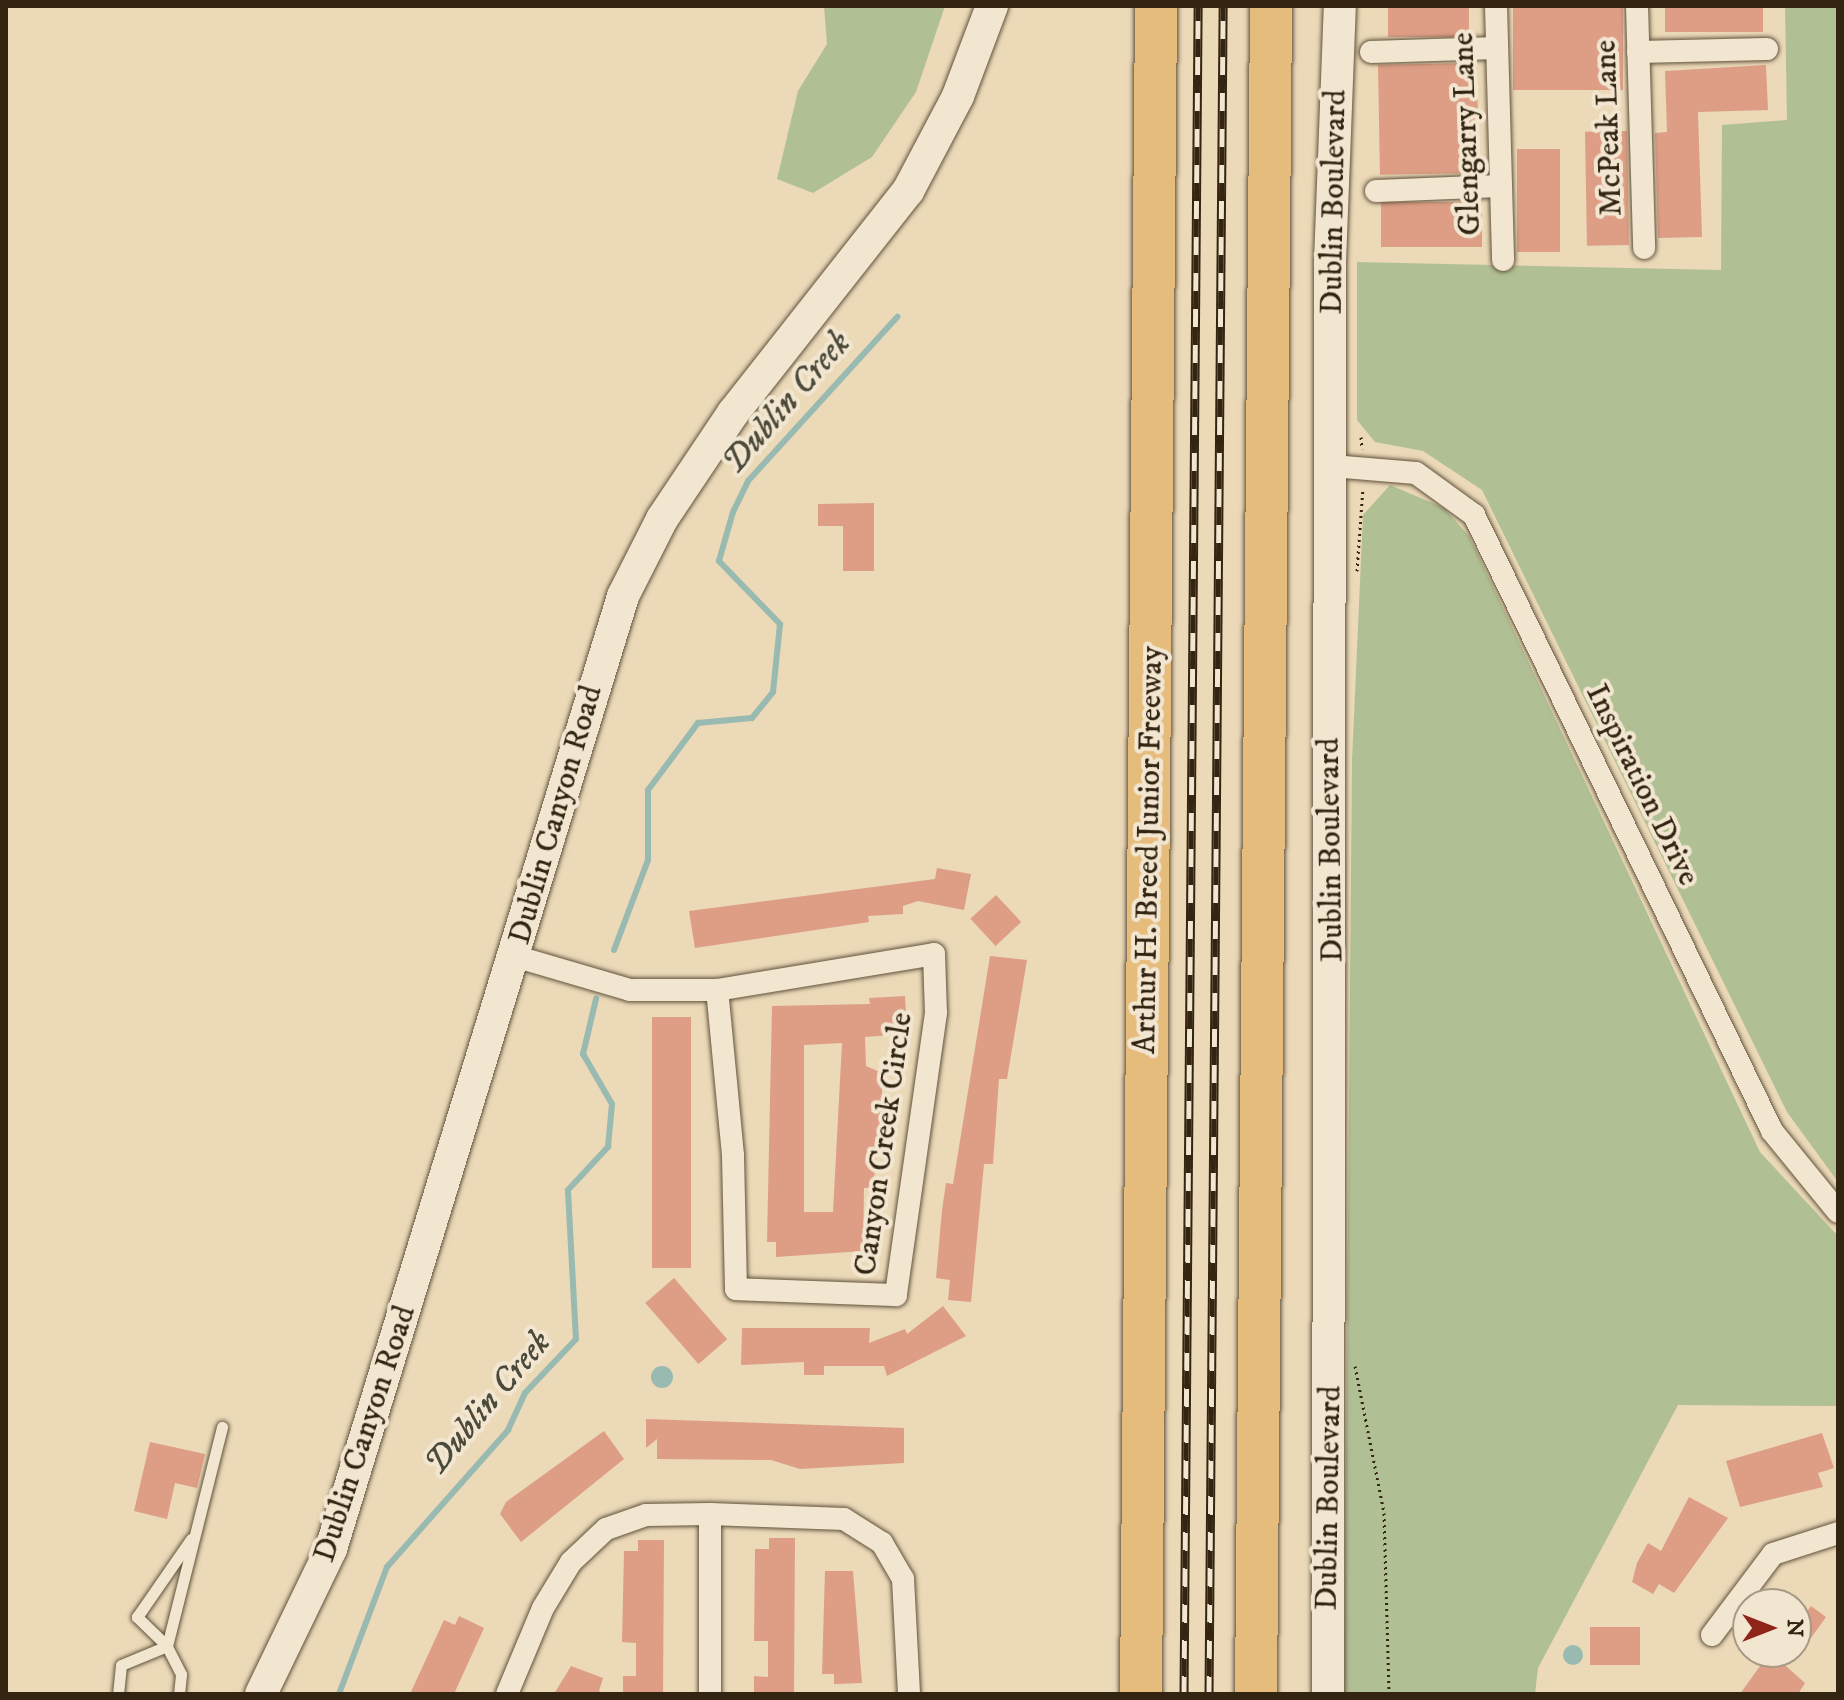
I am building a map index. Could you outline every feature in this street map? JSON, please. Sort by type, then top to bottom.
[{"type":"highway","name":"Arthur H. Breed Junior Freeway","points":[[1141,1694],[1156,6]]},
{"type":"highway","points":[[1256,1694],[1271,6]]},
{"type":"main road","name":"Dublin Canyon Road","points":[[261,1694],[331,1549],[623,596],[662,519],[733,413],[908,191],[967,76],[992,6]]},
{"type":"main road","name":"Dublin Boulevard","points":[[1328,1694],[1332,466],[1340,6]]},
{"type":"street","name":"Glengarry Lane","points":[[1496,6],[1503,260]]},
{"type":"street","name":"McPeak Lane","points":[[1637,6],[1644,248]]},
{"type":"street","points":[[1371,52],[1497,48]]},
{"type":"street","points":[[1638,52],[1767,49]]},
{"type":"street","points":[[1376,191],[1501,186]]},
{"type":"street","name":"Inspiration Drive","points":[[1332,466],[1416,473],[1474,515],[1772,1131],[1838,1212]]},
{"type":"street","name":"Canyon Creek Circle","points":[[514,956],[630,990],[717,990],[934,954],[936,1013],[896,1295],[736,1289],[733,1155],[717,990]]},
{"type":"street","points":[[710,1514],[710,1694]]},
{"type":"street","points":[[507,1694],[543,1608],[571,1562],[606,1529],[646,1515],[710,1514],[844,1519],[882,1543],[903,1579],[909,1694]]},
{"type":"street","points":[[1712,1635],[1773,1554],[1838,1533]]},
{"type":"lane","points":[[167,1646],[222,1427]]},
{"type":"lane","points":[[179,1694],[181,1674],[167,1646],[137,1617],[196,1531]]},
{"type":"lane","points":[[118,1694],[121,1665],[167,1646]]},
{"type":"path","points":[[1352,1359],[1365,1391],[1384,1513],[1389,1694]]},
{"type":"green space","points":[[824,6],[945,6],[916,92],[872,157],[813,193],[777,179],[798,91],[827,44]]},
{"type":"green space","points":[[1785,6],[1838,6],[1838,1182],[1787,1112],[1482,490],[1423,451],[1375,442],[1357,420],[1357,262],[1721,270],[1722,125],[1787,120]]},
{"type":"green space","points":[[1390,485],[1444,508],[1469,536],[1760,1152],[1838,1236],[1838,1406],[1678,1405],[1538,1668],[1535,1694],[1344,1694],[1352,760],[1363,515]]},
{"type":"water","points":[[662,1366],[670,1369],[673,1377],[670,1385],[662,1388],[654,1385],[651,1377],[654,1369]]},
{"type":"water","points":[[1573,1645],[1580,1648],[1583,1655],[1580,1662],[1573,1665],[1566,1662],[1563,1655],[1566,1648]]},
{"type":"building","points":[[1388,6],[1469,6],[1469,37],[1388,37]]},
{"type":"building","points":[[1513,6],[1623,6],[1623,90],[1513,90]]},
{"type":"building","points":[[1665,6],[1763,6],[1763,32],[1665,32]]},
{"type":"building","points":[[1477,63],[1479,173],[1380,175],[1378,65]]},
{"type":"building","points":[[1766,65],[1768,110],[1698,112],[1702,237],[1658,238],[1655,133],[1667,132],[1665,71]]},
{"type":"building","points":[[1627,131],[1629,245],[1587,246],[1585,132]]},
{"type":"building","points":[[1517,149],[1560,149],[1560,252],[1517,252]]},
{"type":"building","points":[[1381,202],[1482,202],[1482,247],[1381,247]]},
{"type":"building","points":[[874,503],[874,571],[843,571],[843,526],[818,526],[818,504]]},
{"type":"building","points":[[937,868],[971,874],[964,910],[918,901],[903,906],[903,914],[868,916],[869,922],[695,948],[689,911],[935,879]]},
{"type":"building","points":[[996,895],[1021,922],[996,946],[970,919]]},
{"type":"building","points":[[990,956],[1027,960],[1007,1079],[999,1079],[993,1164],[984,1164],[971,1302],[948,1300],[950,1280],[936,1278],[942,1210],[946,1183],[953,1184]]},
{"type":"building","points":[[905,996],[907,1034],[865,1037],[866,1066],[882,1073],[882,1103],[873,1188],[864,1188],[863,1251],[776,1257],[776,1242],[767,1242],[772,1006],[870,1004],[869,998]],"holes":[[[842,1043],[833,1212],[804,1212],[804,1045]]]},
{"type":"building","points":[[652,1017],[691,1017],[691,1268],[652,1268]]},
{"type":"building","points":[[674,1278],[727,1339],[698,1364],[645,1303]]},
{"type":"building","points":[[943,1306],[966,1336],[887,1376],[884,1366],[824,1366],[824,1375],[804,1375],[804,1362],[741,1365],[742,1328],[870,1328],[869,1343],[905,1329],[907,1334]]},
{"type":"building","points":[[646,1419],[904,1428],[904,1463],[800,1469],[771,1460],[657,1459],[657,1439],[646,1448]]},
{"type":"building","points":[[604,1431],[624,1459],[521,1542],[500,1514],[506,1502]]},
{"type":"building","points":[[1822,1433],[1834,1468],[1818,1473],[1823,1487],[1740,1507],[1726,1461]]},
{"type":"building","points":[[150,1442],[205,1454],[197,1488],[175,1483],[167,1519],[134,1511]]},
{"type":"building","points":[[1689,1497],[1728,1518],[1674,1593],[1659,1584],[1653,1594],[1632,1582],[1637,1563],[1648,1543],[1661,1551]]},
{"type":"building","points":[[769,1538],[795,1538],[794,1694],[754,1694],[754,1676],[768,1677],[768,1641],[754,1641],[755,1549],[769,1549]]},
{"type":"building","points":[[638,1540],[664,1540],[663,1694],[623,1694],[623,1676],[636,1676],[636,1643],[622,1642],[624,1551],[638,1551]]},
{"type":"building","points":[[825,1571],[853,1571],[862,1683],[834,1684],[834,1674],[822,1674]]},
{"type":"building","points":[[1812,1607],[1826,1617],[1812,1637]]},
{"type":"building","points":[[459,1616],[484,1628],[454,1694],[410,1694],[444,1620],[455,1625]]},
{"type":"building","points":[[1590,1627],[1640,1627],[1640,1665],[1590,1665]]},
{"type":"building","points":[[571,1666],[603,1678],[599,1691],[605,1694],[554,1694]]},
{"type":"building","points":[[1759,1668],[1788,1668],[1805,1683],[1798,1694],[1740,1694]]},
{"type":"waterway","name":"Dublin Creek","points":[[614,950],[648,860],[648,790],[698,723],[752,718],[773,692],[780,624],[719,561],[733,512],[748,481],[897,317]]},
{"type":"waterway","name":"Dublin Creek","points":[[339,1694],[387,1567],[508,1430],[525,1393],[576,1339],[568,1190],[608,1147],[612,1104],[583,1054],[596,999]]},
{"type":"railway","points":[[1184,1694],[1198,6]]},
{"type":"railway","points":[[1209,1694],[1223,6]]}]
